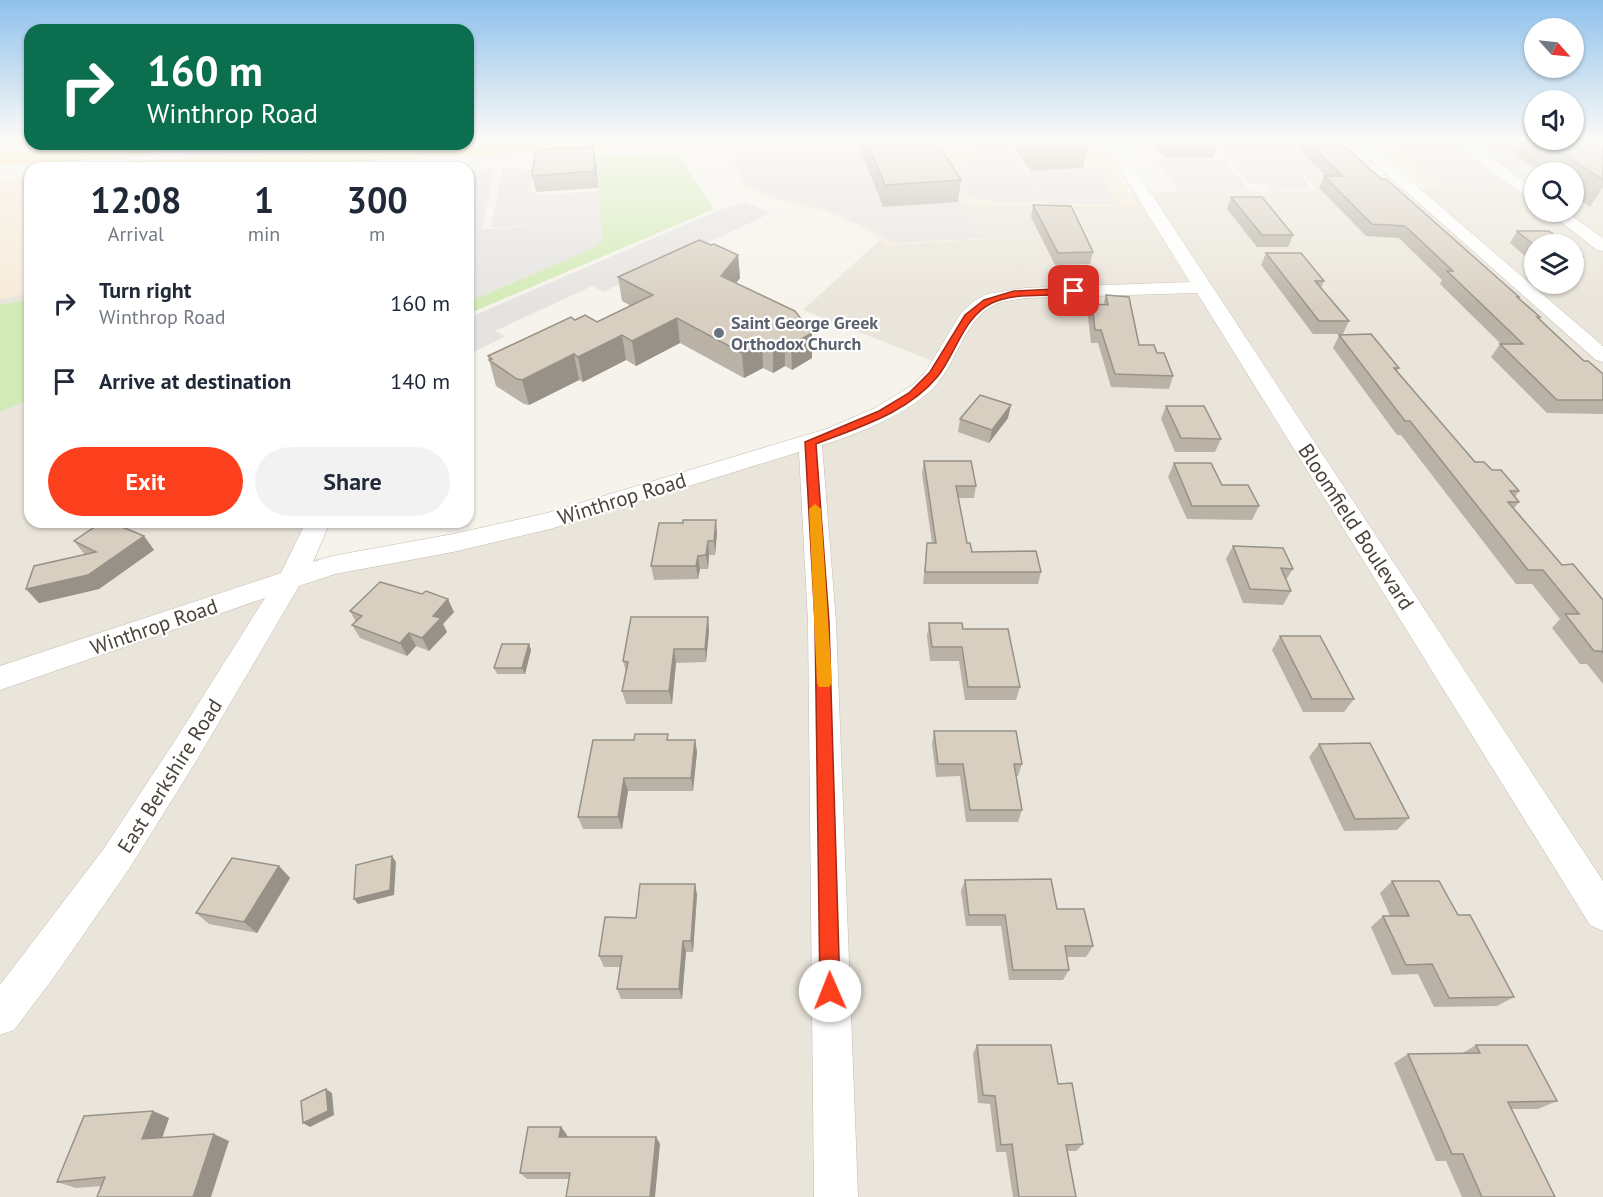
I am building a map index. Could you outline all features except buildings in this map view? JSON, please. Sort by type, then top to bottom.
[{"type":"street","name":"Bloomfield Boulevard","points":[[1145,196],[1603,913]]},
{"type":"street","points":[[1419,196],[1603,356]]},
{"type":"street","points":[[1570,222],[1603,246]]},
{"type":"street","name":"Winthrop Road","points":[[0,678],[345,562],[453,543],[550,521],[810,442],[883,413],[912,395],[934,374],[969,317],[981,305],[994,298],[1025,292],[1203,287]]},
{"type":"street","points":[[810,442],[822,622],[836,1197]]},
{"type":"street","name":"East Berkshire Road","points":[[0,1016],[42,965],[141,824],[290,581],[316,528]]},
{"type":"shaded area","points":[[0,196],[24,196],[24,294],[0,299]]},
{"type":"shaded area","points":[[474,196],[489,196],[482,229],[543,226],[491,227],[497,196],[598,196],[602,240],[593,248],[474,299]]},
{"type":"shaded area","points":[[763,196],[1131,196],[1137,206],[964,205],[985,239],[889,245],[858,226],[825,212]]},
{"type":"shaded area","points":[[771,196],[879,196],[884,207],[958,202],[963,205],[984,238],[893,243],[830,211]]},
{"type":"shaded area","points":[[968,196],[1041,196],[1044,200],[1006,203]]},
{"type":"shaded area","points":[[1043,196],[1111,196],[1116,204],[1049,204]]},
{"type":"shaded area","points":[[1131,196],[1524,196],[1524,222],[1584,222],[1584,196],[1603,196],[1603,1197],[0,1197],[0,299],[24,294],[24,528],[303,528],[294,552],[348,568],[601,512],[784,457],[893,417],[929,390],[949,364],[932,361],[803,310],[881,239],[889,245],[984,239],[963,205],[1137,206]]},
{"type":"shaded area","points":[[745,202],[771,213],[603,292],[592,286],[495,331],[506,336],[474,352],[474,315],[717,211]]},
{"type":"green space","points":[[598,196],[706,196],[714,209],[474,311],[474,299],[593,248],[602,240]]},
{"type":"green space","points":[[24,300],[24,402],[0,412],[0,305]]},
{"type":"slow traffic","points":[[815,509],[824,683]]},
{"type":"place","name":"Saint George Greek Orthodox Church","points":[[719,333]]},
{"type":"route","points":[[830,991],[827,765],[822,622],[810,442],[883,413],[921,388],[934,374],[963,324],[981,305],[994,298],[1014,294],[1074,291]]}]
